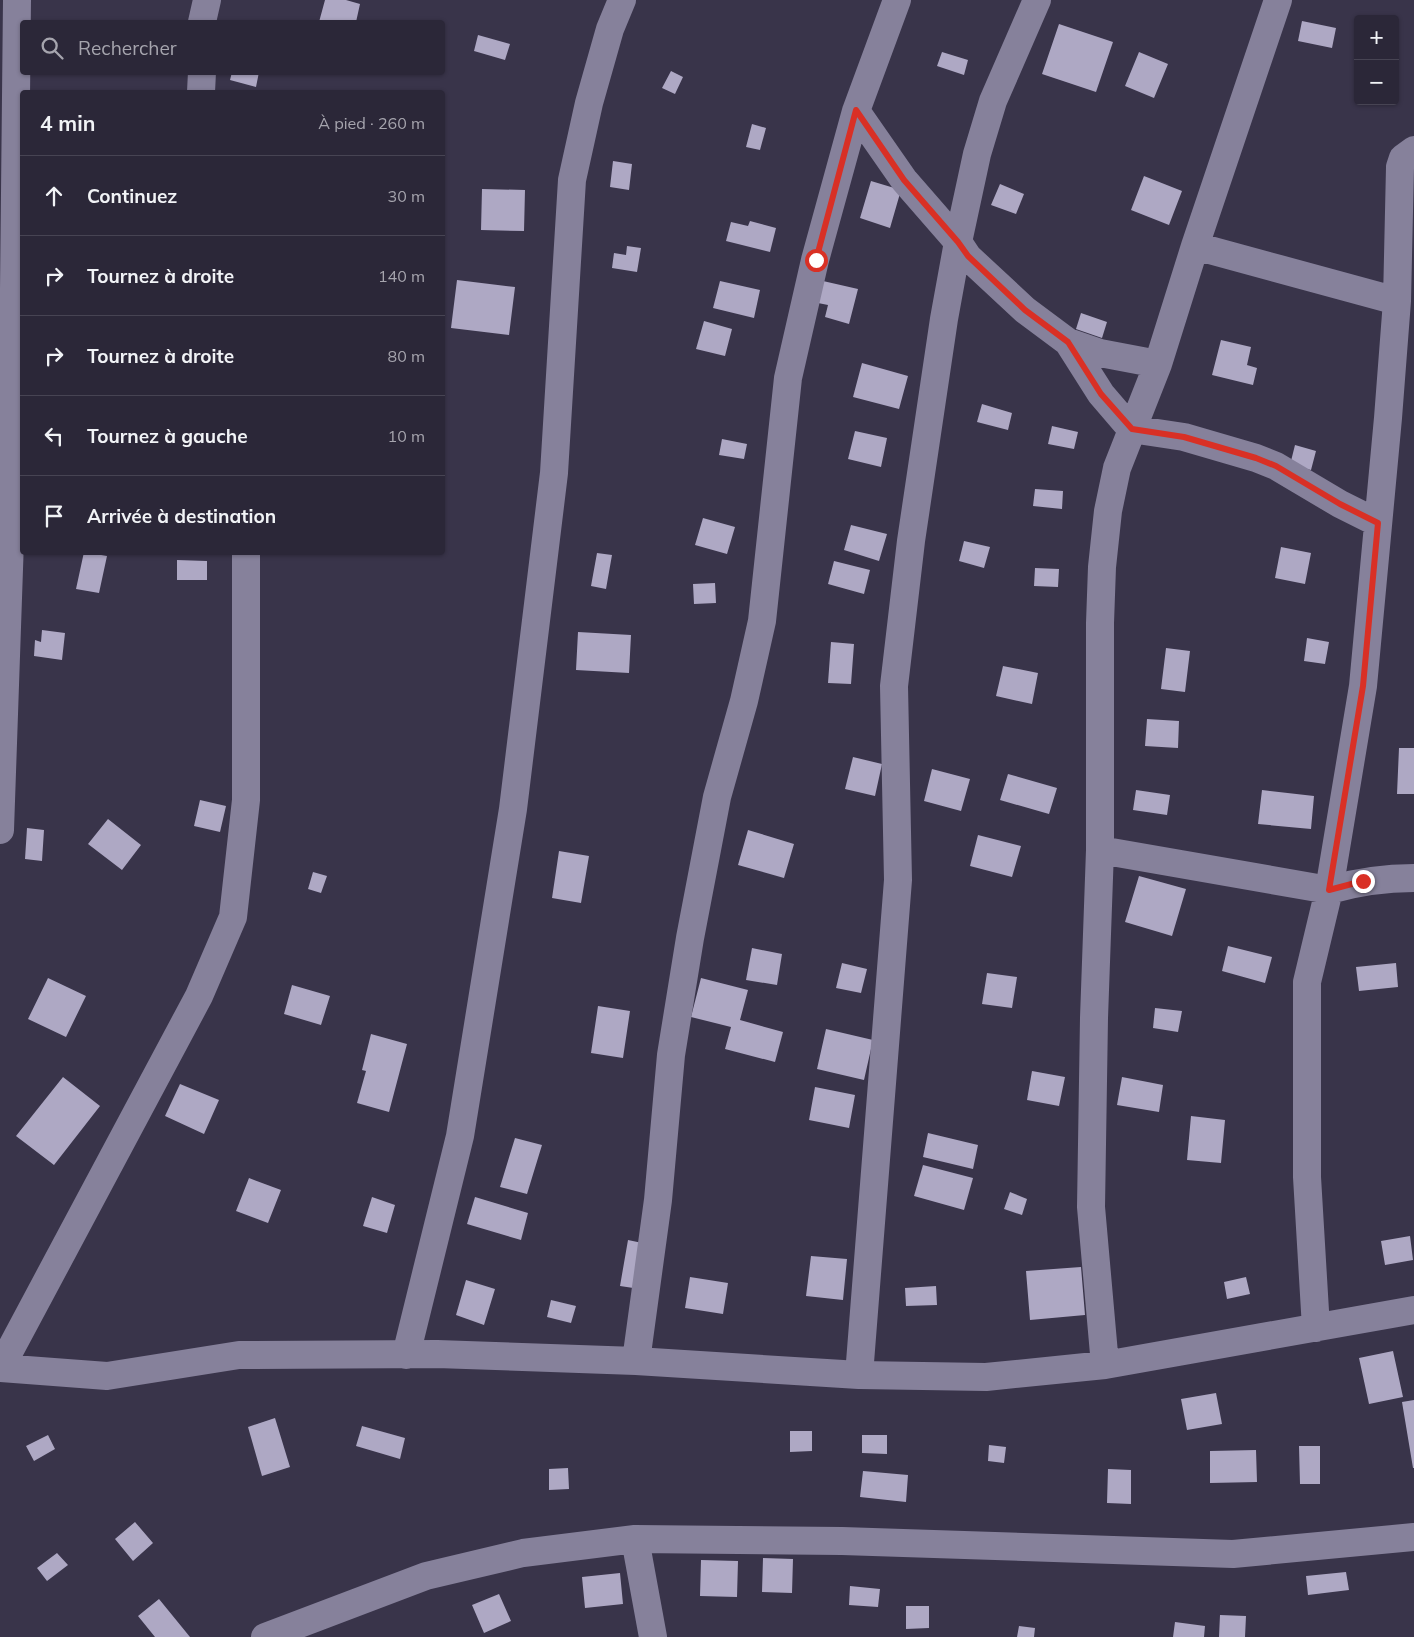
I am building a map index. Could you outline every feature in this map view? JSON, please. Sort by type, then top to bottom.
[{"type":"street","points":[[0,830],[12,482],[17,0]]},
{"type":"street","points":[[202,20],[207,0]]},
{"type":"street","points":[[406,1355],[463,1120],[513,809],[554,474],[572,180],[588,102],[610,29],[622,0]]},
{"type":"street","points":[[636,1361],[658,1200],[673,1045],[690,938],[716,797],[744,701],[762,621],[788,378],[816,260],[856,110],[897,0]]},
{"type":"street","points":[[860,1375],[898,880],[894,686],[912,531],[944,319],[977,154],[993,101],[1037,0]]},
{"type":"street","points":[[1105,1365],[1091,1207],[1094,1028],[1100,850],[1102,567],[1108,511],[1117,468],[1158,364],[1195,246],[1278,0]]},
{"type":"street","points":[[201,90],[202,75]]},
{"type":"street","points":[[856,110],[904,180],[968,256],[1025,310],[1068,342],[1100,353],[1158,364]]},
{"type":"street","points":[[1316,1328],[1308,1177],[1307,982],[1329,890],[1363,686],[1397,301],[1400,167],[1403,158],[1414,150]]},
{"type":"street","points":[[1195,246],[1397,301]]},
{"type":"street","points":[[1068,342],[1101,394],[1132,429],[1184,437],[1256,458],[1276,466],[1340,504],[1378,523]]},
{"type":"street","points":[[246,555],[246,800],[233,917],[199,996],[1,1368],[107,1376],[240,1355],[447,1354],[636,1361],[860,1375],[986,1377],[1105,1365],[1414,1310]]},
{"type":"street","points":[[1100,850],[1329,890],[1363,881],[1414,878]]},
{"type":"street","points":[[265,1637],[426,1576],[523,1553],[635,1538],[862,1541],[1233,1554],[1414,1537]]},
{"type":"street","points":[[635,1538],[653,1637]]},
{"type":"building","points":[[325,0],[346,0],[360,4],[356,20],[320,20]]},
{"type":"building","points":[[1302,21],[1336,28],[1332,48],[1298,41]]},
{"type":"building","points":[[1059,24],[1113,42],[1096,92],[1042,74]]},
{"type":"building","points":[[478,35],[510,44],[505,60],[474,51]]},
{"type":"building","points":[[942,52],[968,60],[964,75],[937,66]]},
{"type":"building","points":[[1139,52],[1168,64],[1154,98],[1125,86]]},
{"type":"building","points":[[671,71],[683,77],[675,94],[662,88]]},
{"type":"building","points":[[231,75],[258,75],[256,87],[230,80]]},
{"type":"building","points":[[752,124],[766,128],[760,150],[746,147]]},
{"type":"building","points":[[613,161],[632,164],[629,190],[610,187]]},
{"type":"building","points":[[1144,176],[1182,191],[1169,225],[1131,210]]},
{"type":"building","points":[[871,181],[901,190],[890,228],[860,218]]},
{"type":"building","points":[[1000,184],[1024,194],[1016,214],[991,205]]},
{"type":"building","points":[[482,189],[525,190],[524,231],[481,230]]},
{"type":"building","points":[[750,221],[776,228],[770,252],[726,241],[731,222],[748,226]]},
{"type":"building","points":[[627,246],[641,248],[637,272],[612,268],[614,253],[626,255]]},
{"type":"building","points":[[457,280],[515,287],[509,335],[451,328]]},
{"type":"building","points":[[720,281],[760,290],[754,318],[713,308]]},
{"type":"building","points":[[823,281],[858,289],[849,324],[825,317],[828,305],[818,303]]},
{"type":"building","points":[[1081,313],[1107,322],[1102,338],[1076,329]]},
{"type":"building","points":[[704,321],[732,329],[725,356],[696,349]]},
{"type":"building","points":[[1221,340],[1251,347],[1247,365],[1257,368],[1253,385],[1212,375]]},
{"type":"building","points":[[862,363],[908,376],[899,409],[853,397]]},
{"type":"building","points":[[982,404],[1012,413],[1008,430],[977,422]]},
{"type":"building","points":[[1052,426],[1078,432],[1074,449],[1048,444]]},
{"type":"building","points":[[855,431],[887,438],[881,467],[848,459]]},
{"type":"building","points":[[722,439],[747,444],[744,459],[719,455]]},
{"type":"building","points":[[1295,445],[1316,451],[1311,470],[1290,465]]},
{"type":"building","points":[[1035,489],[1063,491],[1062,509],[1033,506]]},
{"type":"building","points":[[703,518],[735,527],[727,554],[695,545]]},
{"type":"building","points":[[851,525],[887,534],[879,561],[844,550]]},
{"type":"building","points":[[964,541],[990,547],[984,568],[959,561]]},
{"type":"building","points":[[1281,547],[1311,553],[1305,584],[1275,578]]},
{"type":"building","points":[[597,553],[612,555],[606,589],[591,586]]},
{"type":"building","points":[[83,555],[107,556],[99,593],[76,589]]},
{"type":"building","points":[[177,560],[207,561],[207,580],[177,580]]},
{"type":"building","points":[[834,561],[870,570],[864,594],[828,584]]},
{"type":"building","points":[[1035,568],[1059,569],[1058,587],[1034,586]]},
{"type":"building","points":[[715,583],[716,603],[694,604],[693,584]]},
{"type":"building","points":[[42,630],[65,633],[62,660],[34,656],[35,640],[41,642]]},
{"type":"building","points":[[578,632],[631,635],[629,673],[576,670]]},
{"type":"building","points":[[1307,638],[1329,642],[1325,664],[1304,661]]},
{"type":"building","points":[[831,642],[854,644],[851,684],[828,683]]},
{"type":"building","points":[[1166,648],[1190,651],[1185,692],[1161,689]]},
{"type":"building","points":[[1003,666],[1038,673],[1032,704],[996,696]]},
{"type":"building","points":[[1147,719],[1179,721],[1178,748],[1145,746]]},
{"type":"building","points":[[1399,748],[1414,748],[1414,794],[1397,794]]},
{"type":"building","points":[[853,757],[882,764],[875,796],[845,789]]},
{"type":"building","points":[[932,769],[970,779],[961,811],[924,801]]},
{"type":"building","points":[[1008,774],[1057,788],[1049,814],[1000,800]]},
{"type":"building","points":[[1136,790],[1170,795],[1167,815],[1133,810]]},
{"type":"building","points":[[1262,790],[1314,796],[1311,829],[1258,824]]},
{"type":"building","points":[[200,800],[226,806],[220,832],[194,826]]},
{"type":"building","points":[[108,819],[141,845],[122,870],[88,844]]},
{"type":"building","points":[[27,828],[44,830],[42,861],[25,859]]},
{"type":"building","points":[[748,830],[794,844],[784,878],[738,865]]},
{"type":"building","points":[[978,835],[1021,846],[1012,877],[970,866]]},
{"type":"building","points":[[559,851],[589,856],[581,903],[552,898]]},
{"type":"building","points":[[313,872],[327,876],[321,893],[308,889]]},
{"type":"building","points":[[1139,876],[1186,889],[1172,936],[1125,922]]},
{"type":"building","points":[[1228,946],[1272,957],[1265,983],[1222,971]]},
{"type":"building","points":[[752,948],[782,954],[777,985],[746,980]]},
{"type":"building","points":[[842,963],[867,969],[861,993],[836,988]]},
{"type":"building","points":[[1396,963],[1398,987],[1359,991],[1356,967]]},
{"type":"building","points":[[987,973],[1017,977],[1012,1008],[982,1004]]},
{"type":"building","points":[[48,978],[86,996],[66,1037],[28,1019]]},
{"type":"building","points":[[701,978],[748,990],[740,1020],[783,1032],[775,1062],[725,1049],[731,1027],[691,1017]]},
{"type":"building","points":[[292,985],[330,996],[321,1025],[284,1014]]},
{"type":"building","points":[[598,1006],[630,1011],[623,1058],[591,1053]]},
{"type":"building","points":[[1155,1008],[1182,1011],[1178,1032],[1153,1028]]},
{"type":"building","points":[[826,1029],[873,1040],[864,1080],[817,1069]]},
{"type":"building","points":[[371,1034],[407,1044],[389,1112],[357,1103],[366,1071],[362,1070]]},
{"type":"building","points":[[1032,1071],[1065,1077],[1059,1106],[1027,1100]]},
{"type":"building","points":[[63,1077],[100,1106],[54,1165],[16,1136]]},
{"type":"building","points":[[1122,1077],[1163,1085],[1159,1112],[1117,1105]]},
{"type":"building","points":[[180,1084],[219,1100],[204,1134],[165,1116]]},
{"type":"building","points":[[815,1087],[855,1095],[849,1128],[809,1120]]},
{"type":"building","points":[[1191,1116],[1225,1120],[1221,1163],[1187,1160]]},
{"type":"building","points":[[928,1133],[978,1145],[973,1169],[923,1157]]},
{"type":"building","points":[[515,1138],[542,1145],[527,1194],[500,1187]]},
{"type":"building","points":[[923,1165],[973,1178],[964,1210],[914,1196]]},
{"type":"building","points":[[249,1178],[281,1190],[268,1223],[236,1211]]},
{"type":"building","points":[[1010,1192],[1027,1199],[1022,1215],[1004,1209]]},
{"type":"building","points":[[372,1197],[395,1205],[387,1233],[363,1226]]},
{"type":"building","points":[[475,1197],[528,1213],[521,1240],[467,1224]]},
{"type":"building","points":[[1410,1236],[1413,1260],[1385,1265],[1381,1241]]},
{"type":"building","points":[[628,1240],[647,1244],[640,1289],[620,1286]]},
{"type":"building","points":[[811,1256],[847,1259],[843,1300],[806,1296]]},
{"type":"building","points":[[1081,1267],[1085,1315],[1030,1320],[1026,1271]]},
{"type":"building","points":[[690,1277],[728,1283],[723,1314],[685,1308]]},
{"type":"building","points":[[1246,1277],[1250,1294],[1227,1299],[1224,1282]]},
{"type":"building","points":[[466,1280],[495,1289],[484,1325],[456,1315]]},
{"type":"building","points":[[936,1286],[937,1305],[906,1306],[905,1288]]},
{"type":"building","points":[[551,1300],[576,1306],[571,1323],[547,1317]]},
{"type":"building","points":[[1393,1351],[1403,1397],[1369,1404],[1359,1358]]},
{"type":"building","points":[[1216,1393],[1222,1424],[1187,1430],[1181,1399]]},
{"type":"building","points":[[1414,1400],[1414,1468],[1413,1468],[1402,1402]]},
{"type":"building","points":[[275,1418],[290,1467],[262,1476],[248,1427]]},
{"type":"building","points":[[362,1426],[405,1438],[400,1459],[356,1446]]},
{"type":"building","points":[[790,1431],[812,1431],[812,1451],[790,1452]]},
{"type":"building","points":[[48,1435],[55,1449],[34,1461],[26,1446]]},
{"type":"building","points":[[862,1435],[887,1435],[887,1454],[862,1453]]},
{"type":"building","points":[[989,1445],[1006,1447],[1004,1463],[988,1461]]},
{"type":"building","points":[[1299,1446],[1320,1446],[1320,1484],[1300,1484]]},
{"type":"building","points":[[1256,1450],[1257,1482],[1210,1483],[1210,1451]]},
{"type":"building","points":[[568,1468],[569,1489],[549,1490],[549,1469]]},
{"type":"building","points":[[1108,1469],[1131,1470],[1131,1504],[1107,1503]]},
{"type":"building","points":[[863,1471],[908,1475],[906,1502],[860,1497]]},
{"type":"building","points":[[135,1522],[153,1543],[133,1561],[115,1539]]},
{"type":"building","points":[[57,1553],[68,1565],[47,1581],[37,1568]]},
{"type":"building","points":[[763,1558],[793,1559],[792,1593],[762,1592]]},
{"type":"building","points":[[701,1560],[738,1561],[737,1597],[700,1596]]},
{"type":"building","points":[[1346,1572],[1349,1590],[1308,1595],[1306,1576]]},
{"type":"building","points":[[620,1573],[623,1604],[585,1608],[582,1577]]},
{"type":"building","points":[[850,1586],[880,1589],[878,1607],[849,1605]]},
{"type":"building","points":[[499,1594],[511,1621],[484,1633],[472,1605]]},
{"type":"building","points":[[159,1599],[190,1637],[155,1637],[138,1616]]},
{"type":"building","points":[[906,1606],[929,1606],[929,1628],[906,1629]]},
{"type":"building","points":[[1220,1615],[1246,1616],[1245,1637],[1219,1637]]},
{"type":"building","points":[[1175,1622],[1205,1626],[1204,1637],[1173,1637]]},
{"type":"building","points":[[1019,1626],[1035,1628],[1034,1637],[1017,1637]]},
{"type":"route","points":[[816,260],[856,110],[904,180],[968,256],[1025,310],[1068,342],[1101,394],[1132,429],[1184,437],[1256,458],[1276,466],[1340,504],[1378,523],[1363,686],[1329,890],[1363,881]]}]
